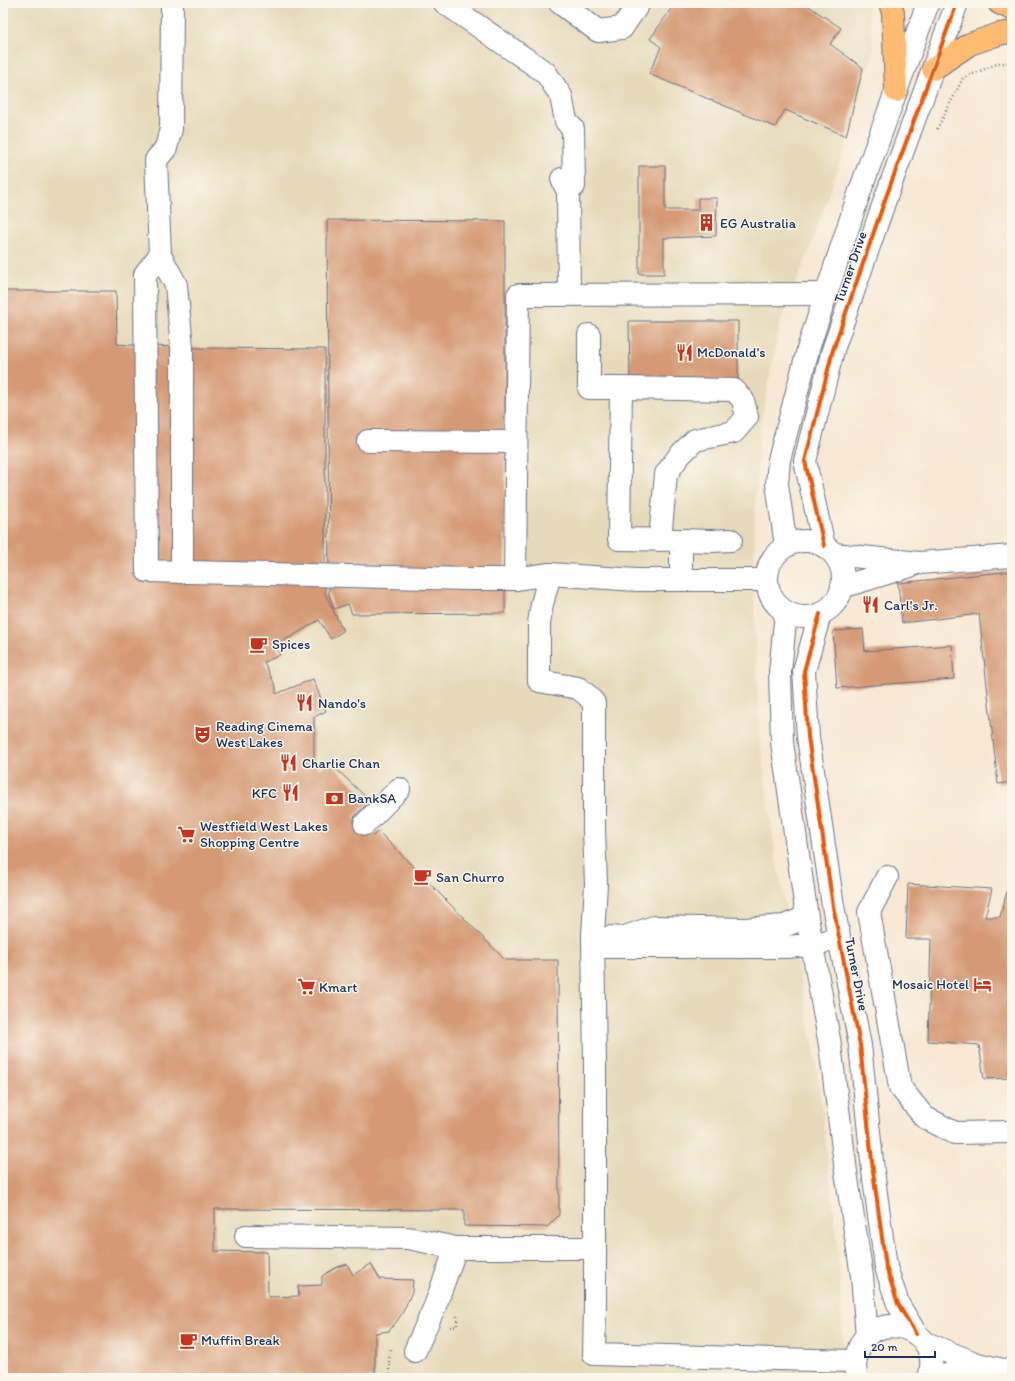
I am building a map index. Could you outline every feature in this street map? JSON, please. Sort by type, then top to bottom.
[{"type":"main road","points":[[890,3],[894,13],[896,91]]},
{"type":"main road","points":[[998,3],[1012,9]]},
{"type":"main road","points":[[933,69],[970,44],[999,34],[1012,32]]},
{"type":"street","points":[[172,3],[171,129],[166,148],[156,160],[160,256],[176,285],[182,347],[182,572]]},
{"type":"street","points":[[445,3],[546,73],[561,96],[566,121],[559,131],[559,171],[568,192],[569,294]]},
{"type":"street","points":[[560,3],[598,31],[622,28],[639,3]]},
{"type":"street","name":"Turner Drive","points":[[786,546],[777,484],[779,460],[809,346],[860,191],[928,3]]},
{"type":"street","name":"Turner Drive","points":[[829,550],[805,461],[833,350],[886,197],[957,3]]},
{"type":"street","points":[[160,256],[145,274],[147,571],[515,580],[550,574],[636,580],[768,573]]},
{"type":"street","points":[[515,580],[518,295],[826,294]]},
{"type":"street","points":[[589,335],[589,388],[734,390],[743,400],[747,417],[734,432],[695,440],[679,456],[666,474],[670,540],[682,567]]},
{"type":"street","points":[[621,388],[619,540],[731,540]]},
{"type":"street","points":[[368,441],[516,442]]},
{"type":"street","points":[[829,550],[840,564],[843,576],[842,587],[838,598],[830,607],[820,614],[797,616],[786,612],[776,603],[769,592],[768,573],[776,554],[786,546],[798,541],[812,541],[829,550],[919,563],[1012,556]]},
{"type":"street","points":[[842,587],[919,563]]},
{"type":"street","points":[[580,577],[594,570],[682,567],[768,573]]},
{"type":"street","points":[[550,574],[542,604],[539,623],[540,681],[578,688],[594,703],[594,829],[596,884],[593,936],[595,1064],[594,1354],[856,1370],[859,1345],[867,1336],[878,1329],[891,1326],[905,1328],[921,1339],[977,1364],[1012,1372]]},
{"type":"street","points":[[786,612],[780,672],[782,742],[810,931],[830,1045],[846,1172],[862,1276],[867,1336]]},
{"type":"street","name":"Turner Drive","points":[[820,614],[804,671],[808,737],[837,928],[860,1046],[873,1171],[886,1267],[898,1304],[931,1356],[932,1369],[929,1378]]},
{"type":"street","points":[[365,824],[399,789]]},
{"type":"street","points":[[593,936],[622,938],[766,938],[837,928],[869,912],[887,877]]},
{"type":"street","points":[[869,912],[900,1087],[924,1117],[954,1133],[1012,1132]]},
{"type":"street","points":[[593,936],[597,947],[785,947],[810,931]]},
{"type":"street","points":[[246,1236],[408,1238],[456,1248],[595,1248]]},
{"type":"street","points":[[415,1351],[435,1306],[456,1248]]},
{"type":"street","points":[[938,1378],[977,1364]]},
{"type":"path","points":[[936,132],[963,78],[999,63],[1012,63]]},
{"type":"path","points":[[389,1376],[398,1378]]},
{"type":"shaded area","points":[[3,3],[867,3],[874,49],[847,142],[807,256],[780,323],[760,428],[755,507],[754,614],[760,741],[775,853],[816,1059],[839,1255],[844,1378],[3,1378]]},
{"type":"building","points":[[675,3],[804,3],[841,28],[830,44],[863,68],[846,136],[785,110],[775,127],[649,74],[661,47],[650,39]]},
{"type":"building","points":[[639,166],[665,166],[665,210],[698,210],[698,198],[717,198],[716,236],[664,238],[664,274],[639,274]]},
{"type":"building","points":[[327,220],[505,221],[505,613],[352,614],[348,604],[334,609],[329,594]]},
{"type":"building","name":"Westfield West Lakes Shopping Centre","points":[[3,291],[116,291],[117,344],[198,348],[325,349],[325,593],[343,631],[331,639],[319,620],[291,637],[275,644],[280,655],[264,662],[276,687],[276,694],[313,679],[326,711],[314,717],[314,764],[319,769],[328,761],[370,801],[354,817],[373,836],[378,831],[505,960],[558,960],[559,1215],[547,1227],[464,1226],[464,1210],[215,1209],[215,1251],[267,1252],[268,1297],[299,1296],[298,1286],[322,1285],[322,1276],[337,1267],[347,1264],[353,1275],[371,1264],[380,1279],[413,1280],[412,1292],[397,1321],[389,1331],[375,1333],[375,1378],[3,1378]]},
{"type":"building","name":"McDonald's","points":[[629,321],[738,321],[738,384],[630,383]]},
{"type":"building","points":[[1012,571],[1012,782],[998,784],[979,614],[902,623],[898,583]]},
{"type":"building","points":[[863,629],[865,651],[952,645],[954,679],[837,688],[833,631]]},
{"type":"building","points":[[908,884],[992,889],[985,917],[1000,917],[1008,888],[1012,889],[1012,1078],[984,1079],[979,1045],[928,1041],[931,939],[906,939]]},
{"type":"cycle path","points":[[824,546],[805,461],[833,350],[886,197],[957,3]]},
{"type":"cycle path","points":[[820,614],[804,671],[808,737],[833,906],[860,1045],[873,1171],[886,1267],[898,1304],[916,1334]]},
{"type":"place","name":"EG Australia","points":[[707,223]]},
{"type":"place","name":"McDonald's","points":[[684,352]]},
{"type":"place","name":"Carl's Jr.","points":[[871,605]]},
{"type":"place","name":"Spices","points":[[259,644]]},
{"type":"place","name":"Nando's","points":[[305,703]]},
{"type":"place","name":"Reading Cinema West Lakes","points":[[203,734]]},
{"type":"place","name":"Charlie Chan","points":[[289,763]]},
{"type":"place","name":"KFC","points":[[290,793]]},
{"type":"place","name":"BankSA","points":[[335,798]]},
{"type":"place","name":"Westfield West Lakes Shopping Centre","points":[[187,834]]},
{"type":"place","name":"San Churro","points":[[423,877]]},
{"type":"place","name":"Mosaic Hotel","points":[[982,984]]},
{"type":"place","name":"Kmart","points":[[306,987]]},
{"type":"place","name":"Muffin Break","points":[[188,1340]]}]
